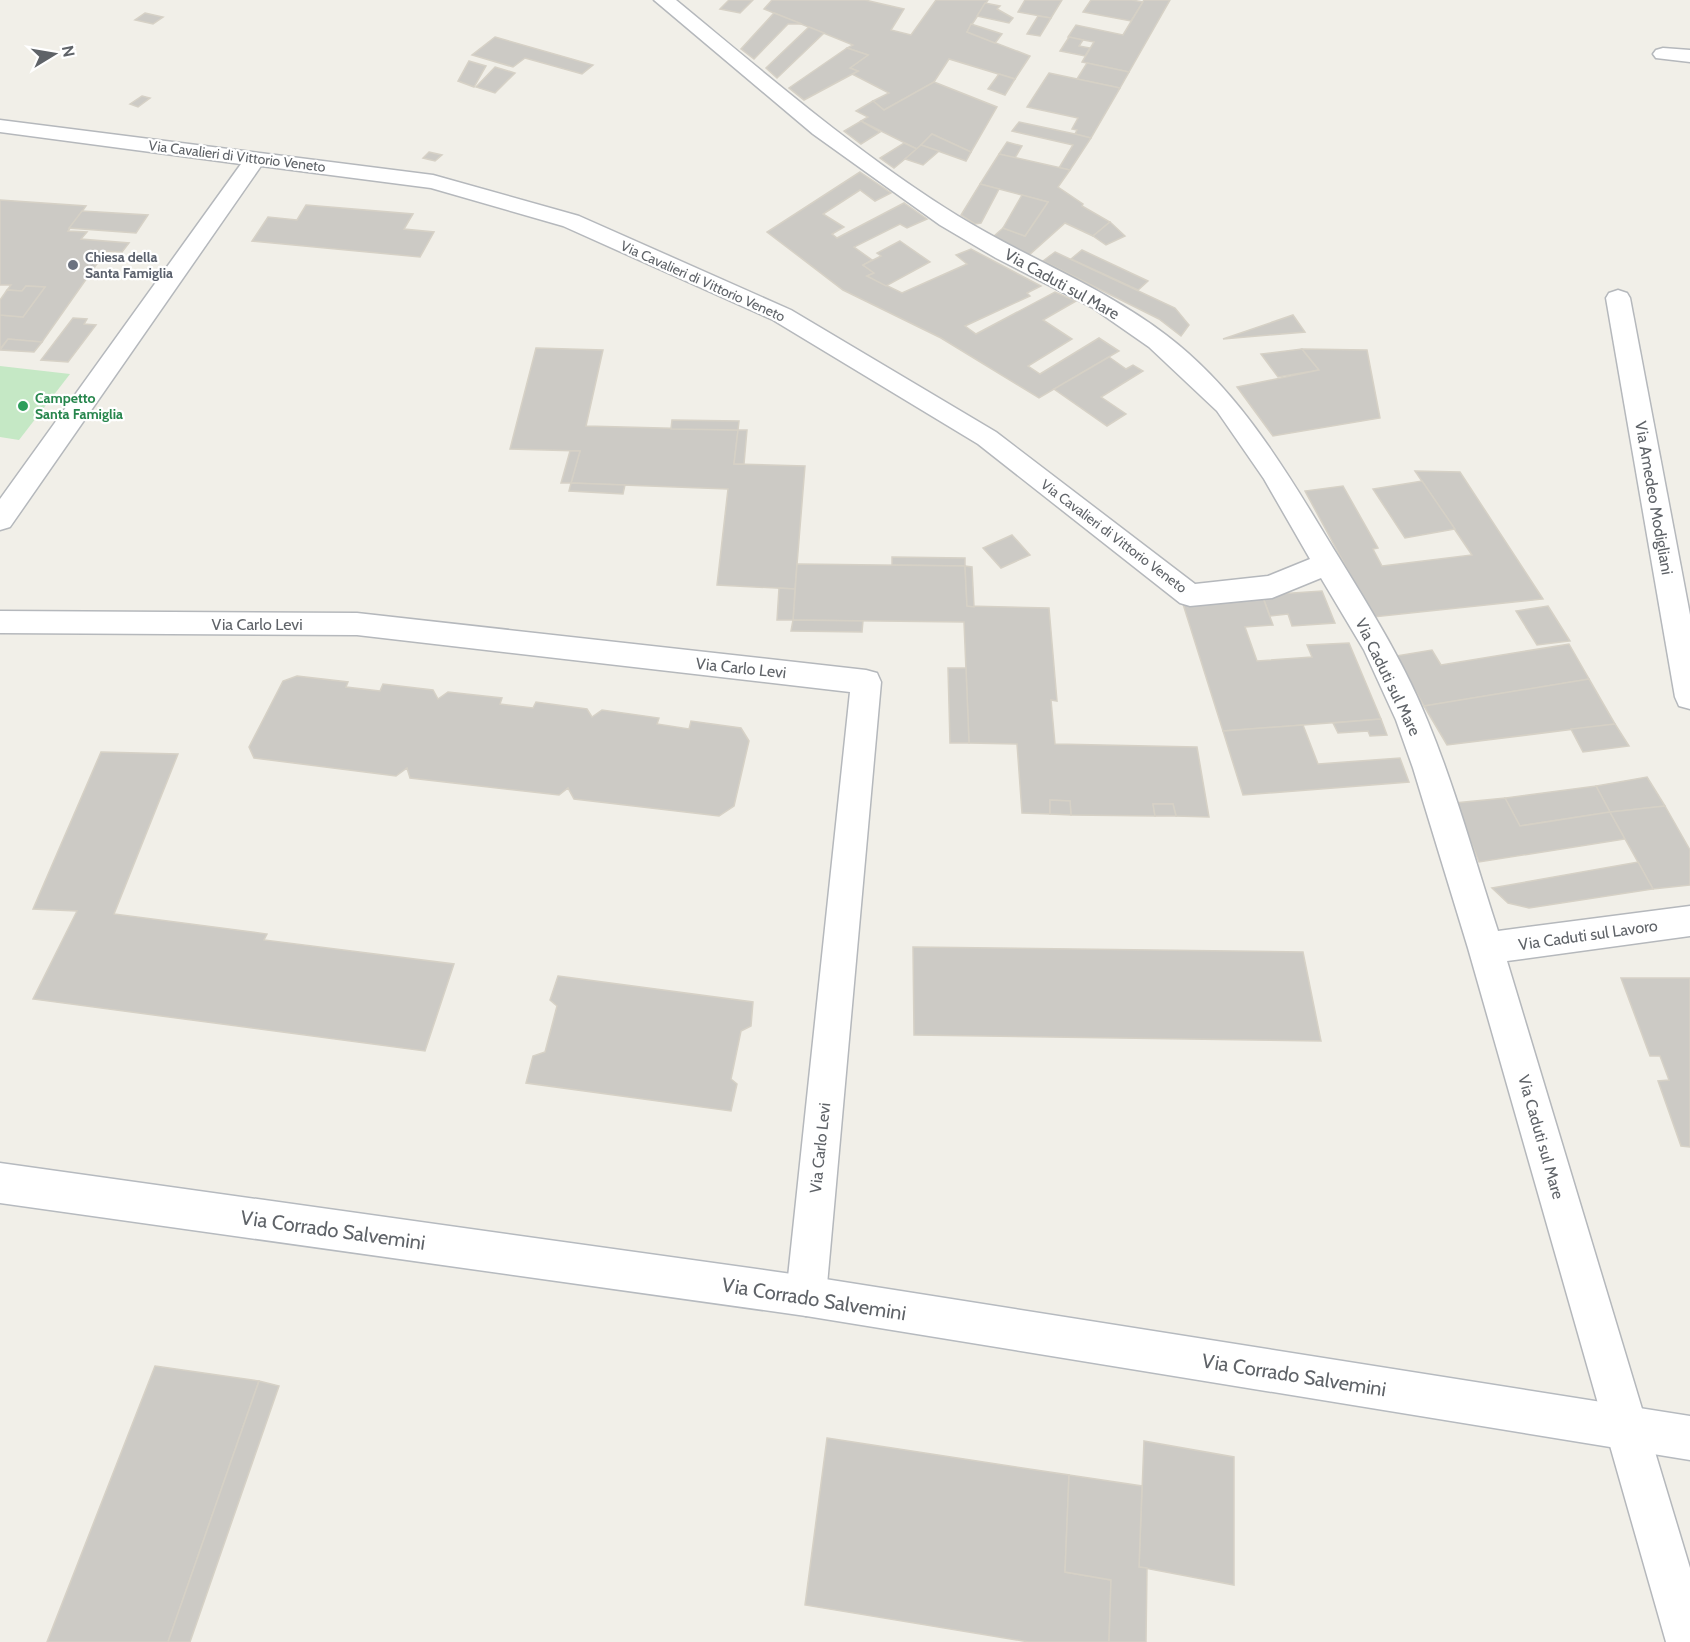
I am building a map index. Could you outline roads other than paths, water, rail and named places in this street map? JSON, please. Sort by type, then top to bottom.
[{"type":"street","name":"Via Caduti sul Mare","points":[[664,0],[821,129],[940,214],[1004,253],[1102,303],[1158,341],[1226,405],[1274,473],[1377,647],[1412,720],[1486,948],[1689,1642]]},
{"type":"street","points":[[1663,54],[1690,56]]},
{"type":"street","name":"Via Cavalieri di Vittorio Veneto","points":[[0,126],[433,183],[571,221],[782,315],[987,438],[1190,595],[1272,587],[1328,563]]},
{"type":"street","points":[[0,520],[256,158]]},
{"type":"street","name":"Via Amedeo Modigliani","points":[[1618,298],[1690,697]]},
{"type":"street","name":"Via Carlo Levi","points":[[0,622],[357,624],[866,682],[806,1296]]},
{"type":"street","name":"Via Caduti sul Lavoro","points":[[1486,948],[1690,921]]},
{"type":"street","name":"Via Corrado Salvemini","points":[[0,1183],[806,1296],[1690,1438]]},
{"type":"place","name":"Chiesa della Santa Famiglia","points":[[73,265]]},
{"type":"place","name":"Campetto Santa Famiglia","points":[[23,406]]}]
